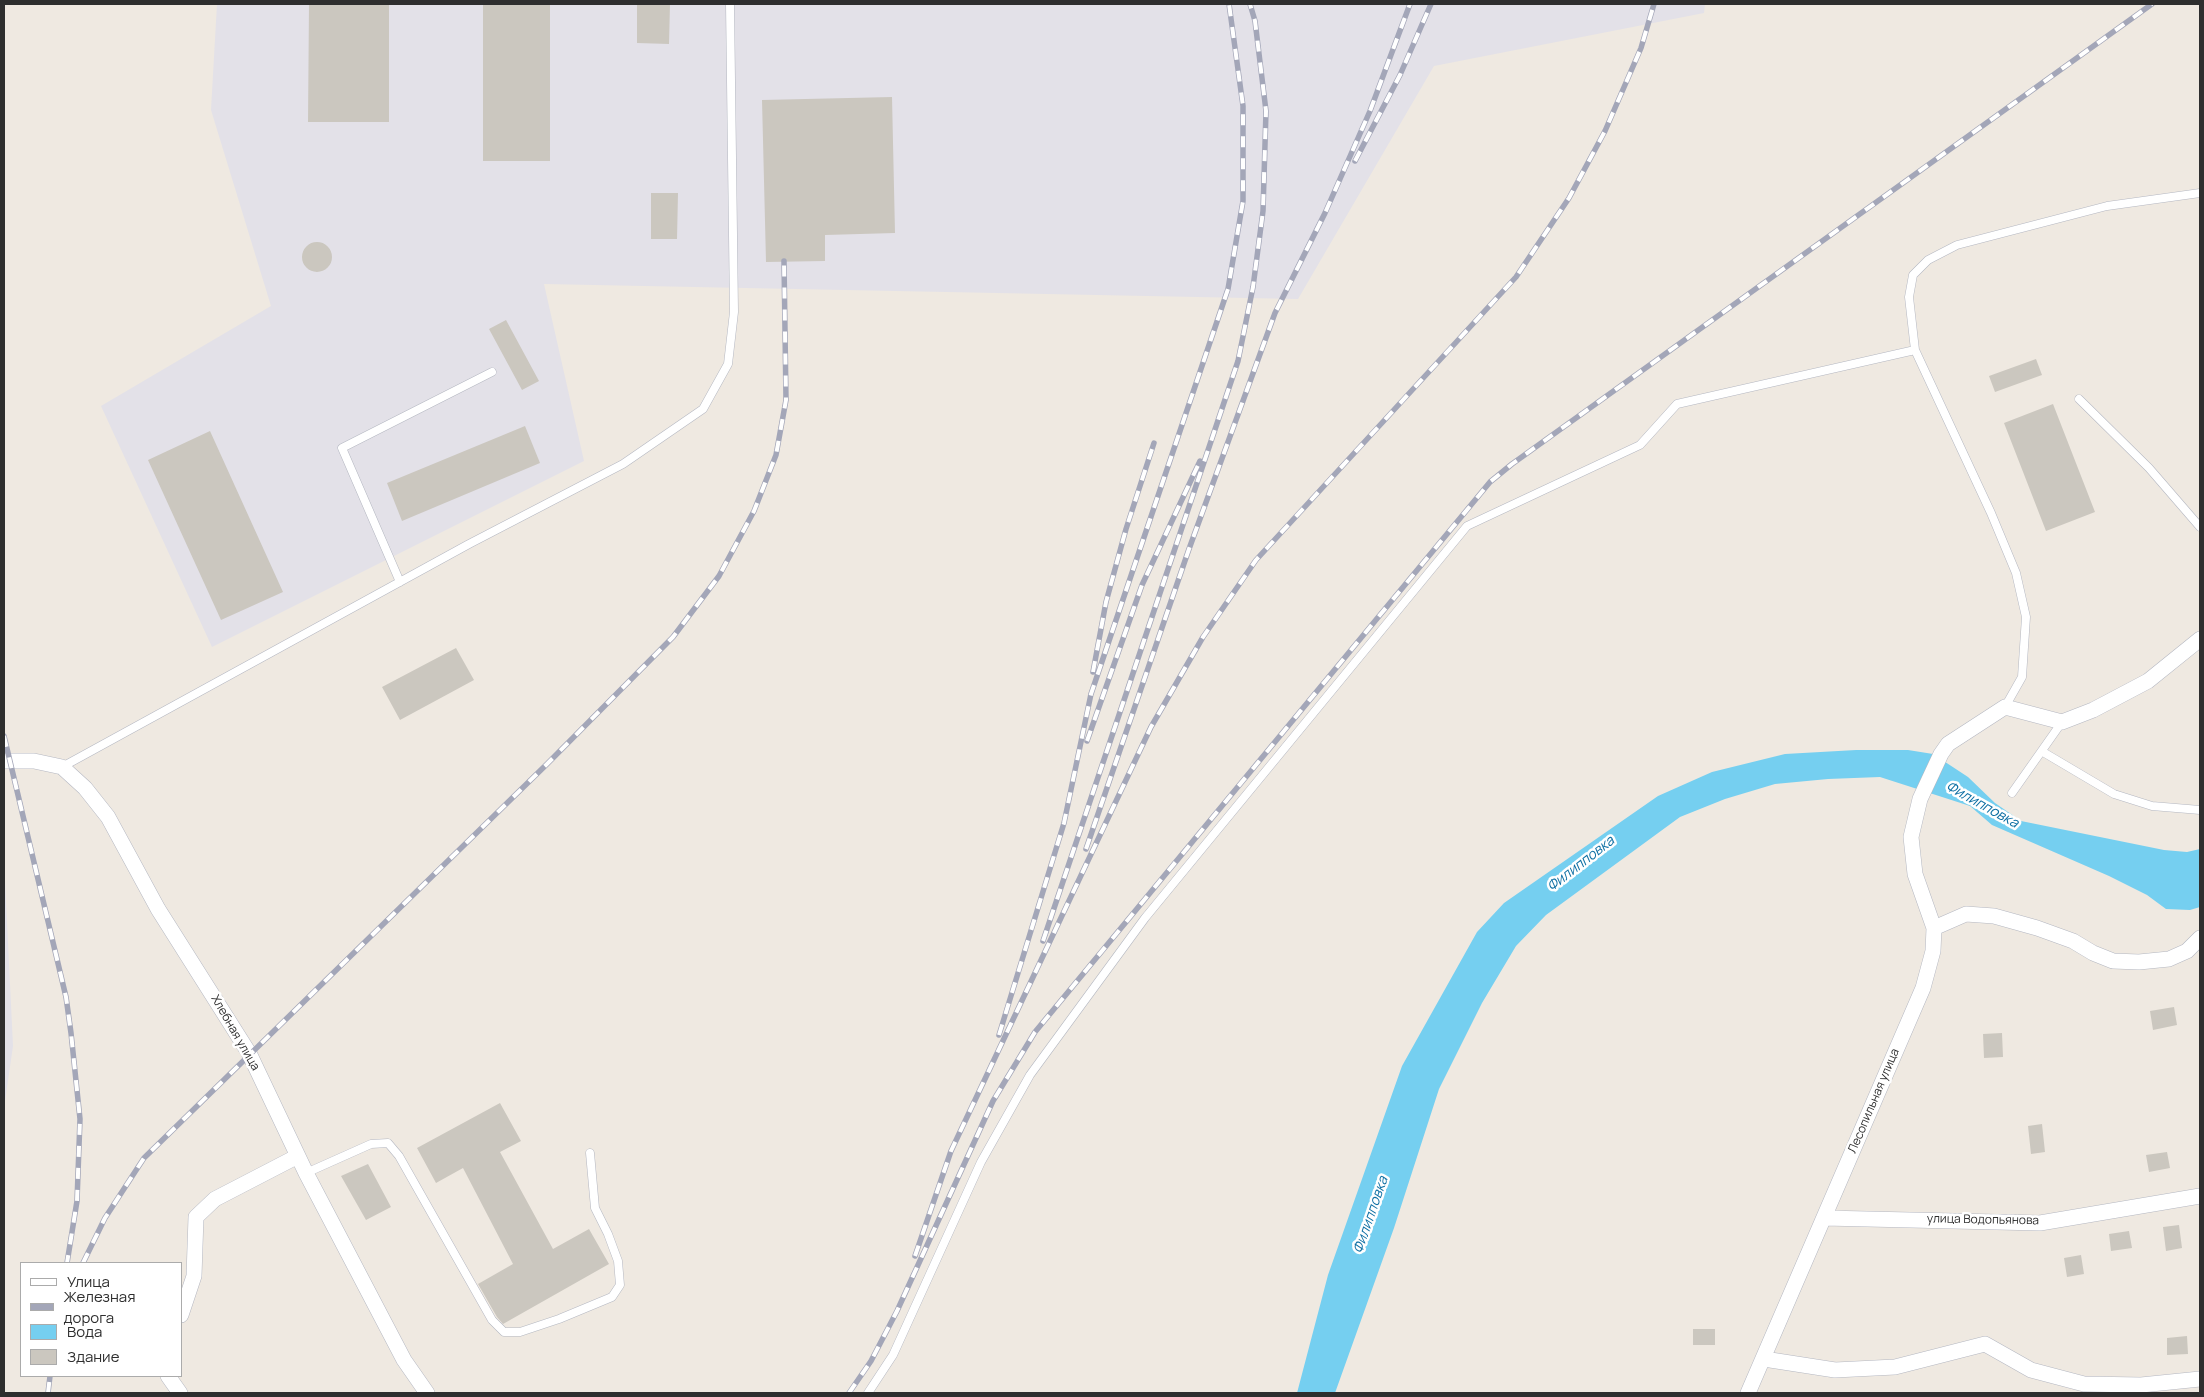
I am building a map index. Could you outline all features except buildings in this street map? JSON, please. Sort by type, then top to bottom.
[{"type":"street","points":[[2004,707],[2062,722],[2093,710],[2148,681],[2200,639]]},
{"type":"street","name":"Лесопильная улица","points":[[1748,1393],[1923,988],[1933,951],[1934,928],[1915,874],[1911,838],[1920,799],[1941,754],[1948,744],[2004,707]]},
{"type":"street","points":[[4,761],[34,761],[62,767]]},
{"type":"street","name":"Хлебная улица","points":[[62,767],[85,788],[108,817],[158,908],[249,1053],[306,1172],[404,1360],[427,1393]]},
{"type":"street","points":[[1934,928],[1966,914],[1994,916],[2055,934],[2113,961],[2139,962],[2169,959],[2188,951],[2200,938]]},
{"type":"street","points":[[182,1311],[194,1276],[196,1217],[214,1199],[298,1156]]},
{"type":"street","name":"улица Водопьянова","points":[[1824,1218],[2040,1223],[2200,1196]]},
{"type":"street","points":[[1764,1359],[1835,1370],[1895,1367],[1986,1344],[2030,1370],[2084,1384],[2141,1385],[2200,1379]]},
{"type":"street","points":[[169,1377],[180,1393]]},
{"type":"lane","points":[[62,767],[400,582],[623,464],[703,409],[728,364],[734,312],[730,4]]},
{"type":"lane","points":[[2004,707],[2022,678],[2026,617],[2016,573],[1991,513],[1915,350],[1909,297],[1913,275],[1928,260],[1957,245],[2107,206],[2200,193]]},
{"type":"lane","points":[[868,1393],[893,1355],[981,1162],[1030,1075],[1145,918],[1467,526],[1640,445],[1677,404],[1915,350]]},
{"type":"lane","points":[[400,582],[342,448],[492,372]]},
{"type":"lane","points":[[2079,399],[2149,468],[2200,527]]},
{"type":"lane","points":[[2012,793],[2043,752],[2062,722]]},
{"type":"lane","points":[[2043,752],[2114,794],[2152,806],[2200,810]]},
{"type":"lane","points":[[306,1172],[371,1144],[388,1143],[399,1156],[492,1320],[504,1332],[520,1332],[558,1320],[612,1297],[620,1285],[618,1262],[608,1234],[595,1208],[590,1153]]},
{"type":"shaded area","points":[[217,4],[1705,4],[1704,13],[1434,66],[1298,299],[544,284],[584,461],[212,647],[101,406],[271,306],[211,110]]},
{"type":"shaded area","points":[[4,860],[13,1046],[4,1108]]},
{"type":"water","name":"Филипповка","points":[[1856,750],[1908,750],[1933,754],[1968,777],[1995,803],[2021,821],[2164,850],[2187,852],[2200,849],[2200,907],[2190,910],[2166,909],[2147,895],[2109,876],[1992,825],[1970,806],[1880,777],[1775,784],[1725,799],[1680,817],[1546,915],[1516,946],[1482,1003],[1439,1089],[1394,1228],[1335,1393],[1297,1393],[1328,1275],[1402,1066],[1477,932],[1504,903],[1658,796],[1712,772],[1785,754]]},
{"type":"railway","points":[[999,1035],[1064,823],[1091,694],[1228,289],[1243,201],[1243,106],[1229,4]]},
{"type":"railway","points":[[1043,941],[1238,361],[1253,287],[1263,211],[1266,111],[1255,21],[1250,4]]},
{"type":"railway","points":[[1086,849],[1189,549],[1275,313],[1325,213],[1370,111],[1410,4]]},
{"type":"railway","points":[[1355,161],[1400,75],[1431,4]]},
{"type":"railway","points":[[915,1256],[951,1151],[1151,727],[1203,637],[1256,560],[1516,277],[1569,198],[1605,131],[1641,48],[1654,4]]},
{"type":"railway","points":[[849,1393],[871,1361],[897,1311],[993,1101],[1035,1032],[1490,482],[1512,464],[2152,4]]},
{"type":"railway","points":[[83,1262],[105,1218],[144,1158],[547,764],[673,637],[719,576],[754,511],[776,455],[786,400],[784,261]]},
{"type":"railway","points":[[1093,672],[1106,602],[1126,529],[1154,443]]},
{"type":"railway","points":[[1087,741],[1142,585],[1200,461]]},
{"type":"railway","points":[[4,736],[66,997],[71,1033],[80,1119],[77,1201],[67,1262]]},
{"type":"railway","points":[[48,1393],[50,1377]]}]
